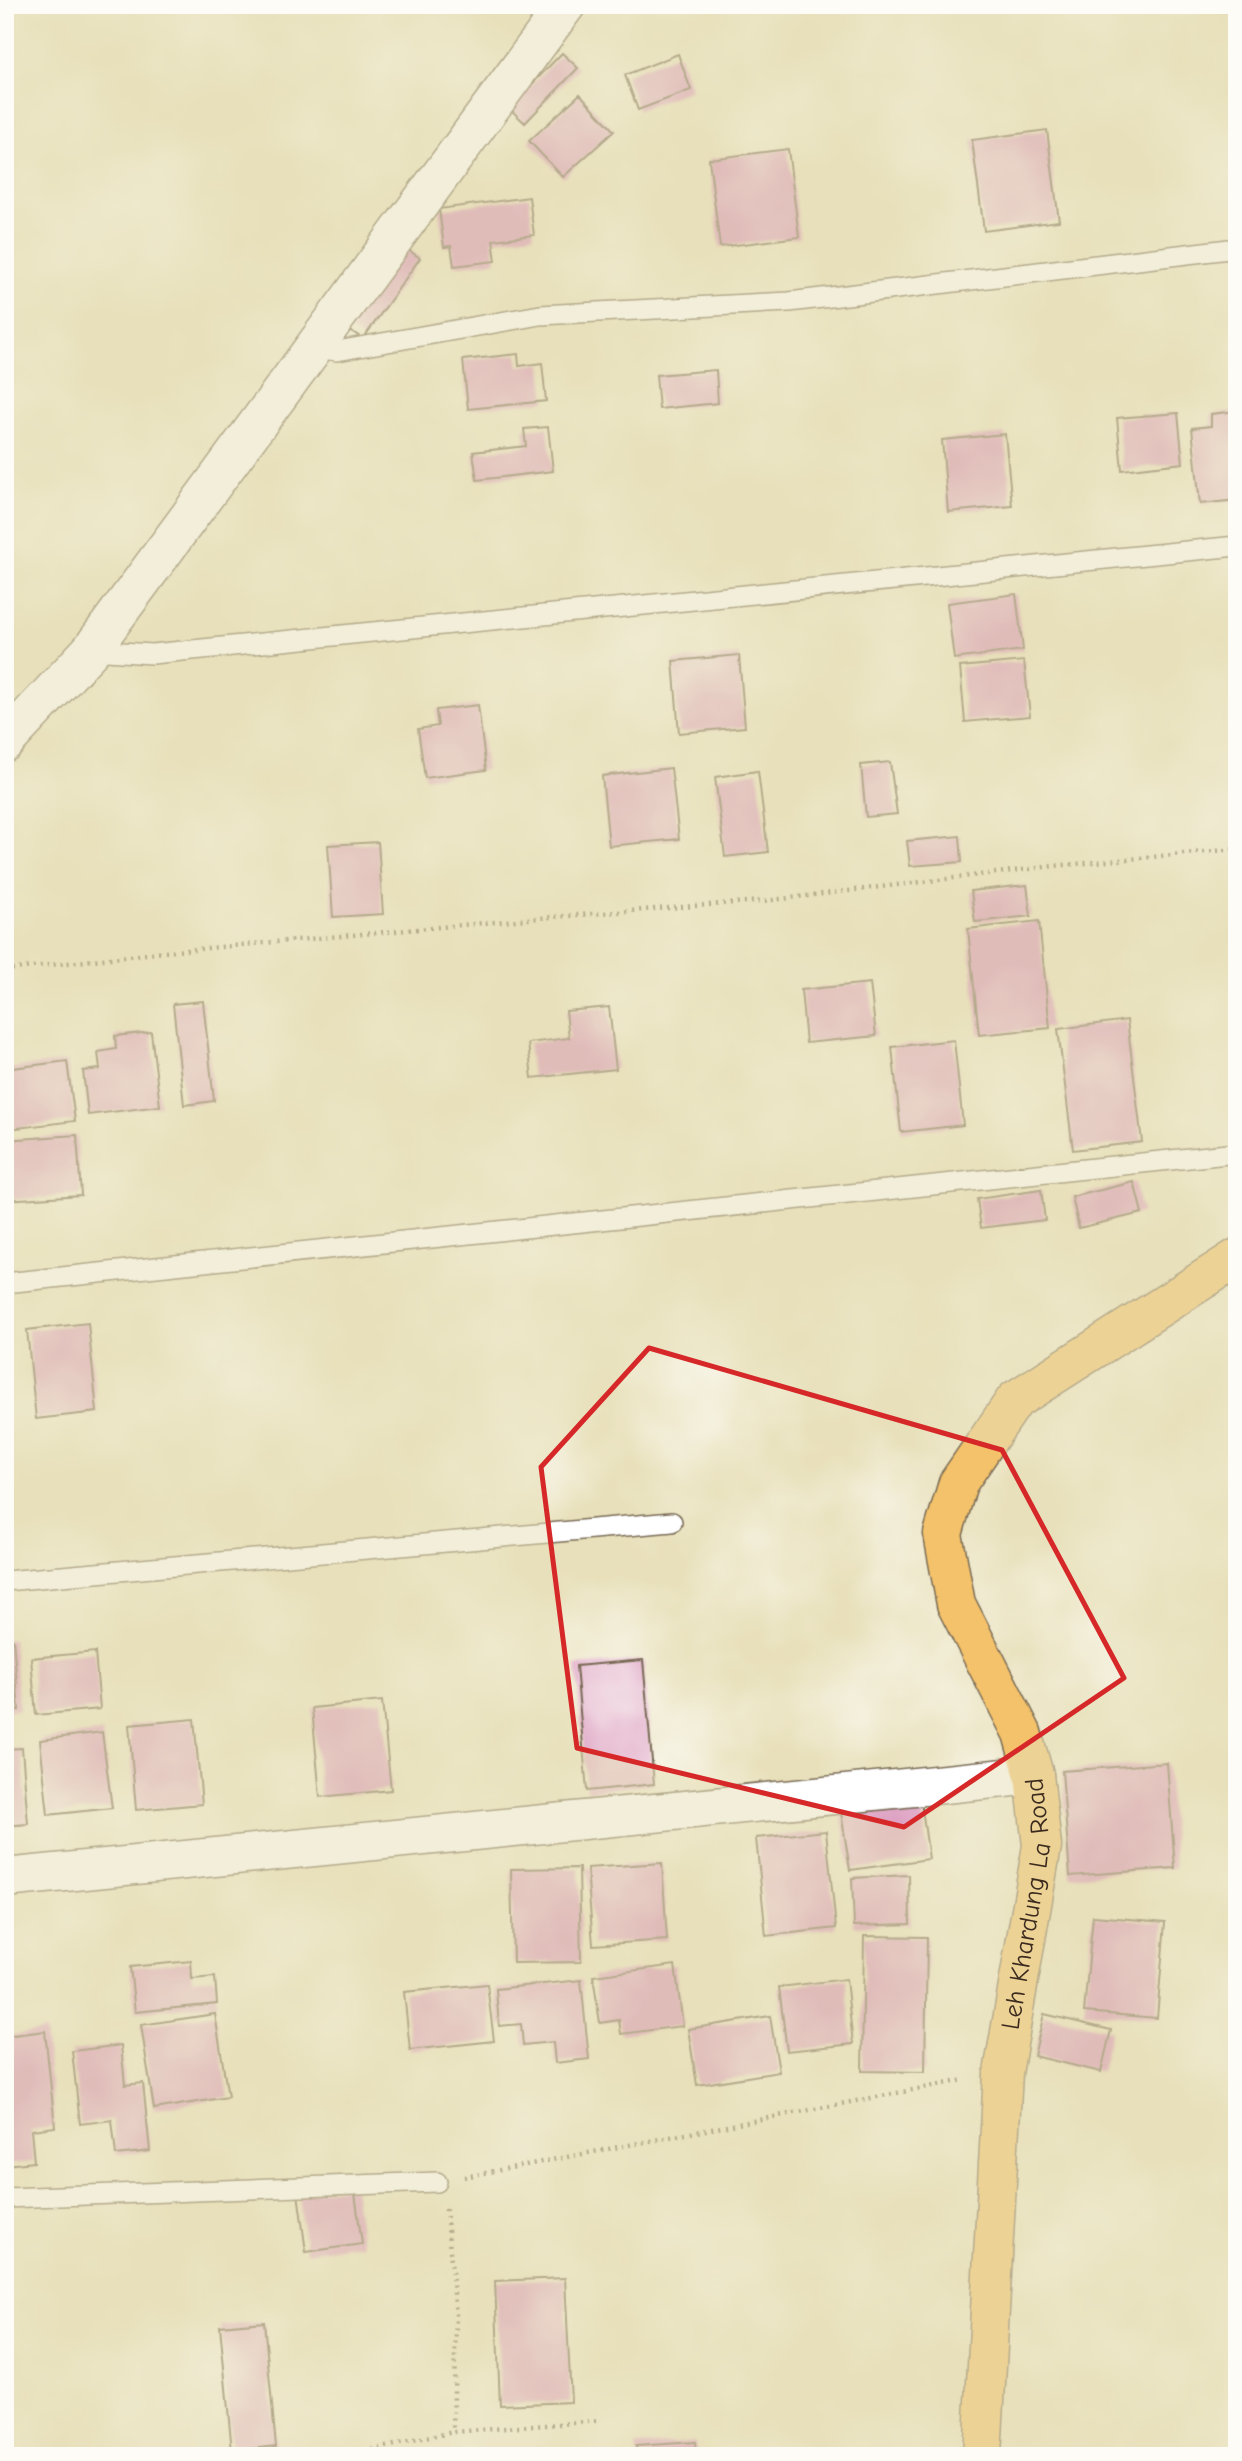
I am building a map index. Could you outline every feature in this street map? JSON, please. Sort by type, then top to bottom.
[{"type":"main road","name":"Leh Khardung La Road","points":[[982,2456],[1003,2073],[1042,1846],[1034,1775],[1022,1733],[956,1604],[943,1534],[958,1483],[1015,1400],[1237,1258]]},
{"type":"street","points":[[5,742],[91,650],[566,5]]},
{"type":"street","points":[[5,1878],[1034,1775]]},
{"type":"lane","points":[[312,347],[337,351],[540,315],[789,302],[1237,248]]},
{"type":"lane","points":[[91,650],[152,654],[1237,546]]},
{"type":"lane","points":[[5,1283],[1237,1153]]},
{"type":"lane","points":[[5,1581],[672,1522]]},
{"type":"lane","points":[[5,2198],[437,2182]]},
{"type":"path","points":[[5,970],[165,952],[774,900],[1054,866],[1237,849]]},
{"type":"path","points":[[437,2182],[1003,2073]]},
{"type":"path","points":[[437,2182],[443,2173],[456,2315],[453,2432]]},
{"type":"path","points":[[345,2456],[453,2432],[600,2421]]},
{"type":"highlighted area","points":[[649,1348],[1002,1450],[1124,1678],[904,1827],[577,1748],[541,1467]]},
{"type":"building","points":[[562,53],[578,68],[525,123],[509,108]]},
{"type":"building","points":[[678,54],[691,90],[638,110],[625,75]]},
{"type":"building","points":[[580,94],[614,131],[563,177],[529,141]]},
{"type":"building","points":[[1047,130],[1059,221],[984,231],[972,140]]},
{"type":"building","points":[[788,149],[799,237],[720,247],[709,159]]},
{"type":"building","points":[[529,197],[534,235],[493,240],[496,261],[454,266],[451,246],[444,247],[439,209]]},
{"type":"building","points":[[401,245],[420,258],[363,339],[344,326]]},
{"type":"building","points":[[518,354],[519,366],[542,363],[546,401],[468,409],[463,360]]},
{"type":"building","points":[[716,370],[718,403],[659,409],[656,375]]},
{"type":"building","points":[[1237,411],[1237,500],[1200,504],[1192,428],[1211,426],[1211,414]]},
{"type":"building","points":[[1178,413],[1183,463],[1122,470],[1117,418]]},
{"type":"building","points":[[548,427],[553,471],[477,480],[473,452],[526,446],[524,429]]},
{"type":"building","points":[[1005,434],[1012,506],[948,512],[942,440]]},
{"type":"building","points":[[1016,594],[1023,650],[954,659],[947,603]]},
{"type":"building","points":[[739,655],[745,727],[679,733],[673,661]]},
{"type":"building","points":[[1024,661],[1030,716],[965,722],[960,667]]},
{"type":"building","points":[[478,705],[486,770],[425,778],[418,729],[438,726],[436,710]]},
{"type":"building","points":[[890,762],[897,814],[866,817],[861,765]]},
{"type":"building","points":[[671,768],[679,839],[609,846],[602,776]]},
{"type":"building","points":[[758,771],[768,852],[725,857],[715,777]]},
{"type":"building","points":[[960,836],[962,862],[910,866],[907,841]]},
{"type":"building","points":[[378,842],[383,914],[333,917],[328,845]]},
{"type":"building","points":[[1027,885],[1031,916],[975,922],[971,891]]},
{"type":"building","points":[[1039,921],[1050,1028],[979,1035],[968,929]]},
{"type":"building","points":[[870,983],[876,1036],[806,1043],[801,990]]},
{"type":"building","points":[[203,1001],[214,1101],[184,1105],[173,1004]]},
{"type":"building","points":[[609,1007],[616,1069],[532,1078],[528,1043],[569,1038],[566,1011]]},
{"type":"building","points":[[1127,1020],[1142,1142],[1073,1150],[1058,1029]]},
{"type":"building","points":[[151,1032],[160,1106],[88,1115],[83,1071],[100,1069],[98,1052],[116,1049],[115,1036]]},
{"type":"building","points":[[954,1040],[963,1125],[901,1132],[892,1047]]},
{"type":"building","points":[[67,1061],[75,1121],[9,1129],[5,1102],[5,1069]]},
{"type":"building","points":[[77,1135],[81,1195],[5,1200],[5,1140]]},
{"type":"building","points":[[1134,1182],[1142,1213],[1079,1228],[1072,1197]]},
{"type":"building","points":[[1041,1190],[1045,1220],[981,1228],[977,1199]]},
{"type":"building","points":[[88,1323],[97,1412],[36,1419],[27,1330]]},
{"type":"building","points":[[13,1639],[19,1710],[5,1711],[5,1640]]},
{"type":"building","points":[[95,1652],[100,1709],[36,1715],[31,1658]]},
{"type":"building","points":[[643,1660],[654,1784],[587,1791],[576,1666]]},
{"type":"building","points":[[382,1701],[391,1790],[320,1797],[312,1708]]},
{"type":"building","points":[[194,1719],[202,1804],[136,1810],[129,1725]]},
{"type":"building","points":[[102,1732],[112,1808],[48,1815],[40,1740]]},
{"type":"building","points":[[22,1748],[28,1824],[5,1826],[5,1749]]},
{"type":"building","points":[[1167,1763],[1175,1868],[1070,1876],[1062,1771]]},
{"type":"building","points":[[921,1801],[929,1859],[850,1870],[841,1812]]},
{"type":"building","points":[[826,1831],[836,1928],[766,1936],[756,1838]]},
{"type":"building","points":[[662,1863],[667,1940],[593,1945],[587,1868]]},
{"type":"building","points":[[579,1868],[581,1962],[513,1963],[511,1869]]},
{"type":"building","points":[[909,1875],[910,1924],[854,1926],[852,1878]]},
{"type":"building","points":[[1093,1916],[1165,1922],[1157,2018],[1084,2012]]},
{"type":"building","points":[[864,1936],[927,1937],[925,2072],[862,2071]]},
{"type":"building","points":[[191,1961],[192,1979],[215,1977],[217,2004],[135,2012],[130,1967]]},
{"type":"building","points":[[675,1965],[683,2026],[621,2034],[619,2020],[600,2023],[593,1976]]},
{"type":"building","points":[[846,1979],[853,2044],[787,2051],[779,1987]]},
{"type":"building","points":[[581,1980],[589,2059],[555,2063],[553,2042],[523,2045],[521,2024],[499,2026],[496,1989]]},
{"type":"building","points":[[487,1984],[494,2041],[410,2050],[404,1992]]},
{"type":"building","points":[[215,2014],[228,2097],[154,2109],[141,2025]]},
{"type":"building","points":[[1044,2014],[1111,2030],[1101,2072],[1034,2056]]},
{"type":"building","points":[[770,2016],[779,2072],[697,2085],[688,2029]]},
{"type":"building","points":[[45,2031],[55,2127],[31,2130],[34,2162],[5,2165],[5,2036]]},
{"type":"building","points":[[121,2045],[125,2085],[143,2083],[150,2151],[116,2155],[112,2120],[80,2124],[72,2051]]},
{"type":"building","points":[[354,2186],[362,2244],[306,2252],[298,2193]]},
{"type":"building","points":[[565,2278],[571,2402],[500,2405],[495,2281]]},
{"type":"building","points":[[264,2322],[276,2446],[232,2451],[220,2326]]},
{"type":"building","points":[[695,2442],[696,2456],[637,2456],[636,2446]]}]
